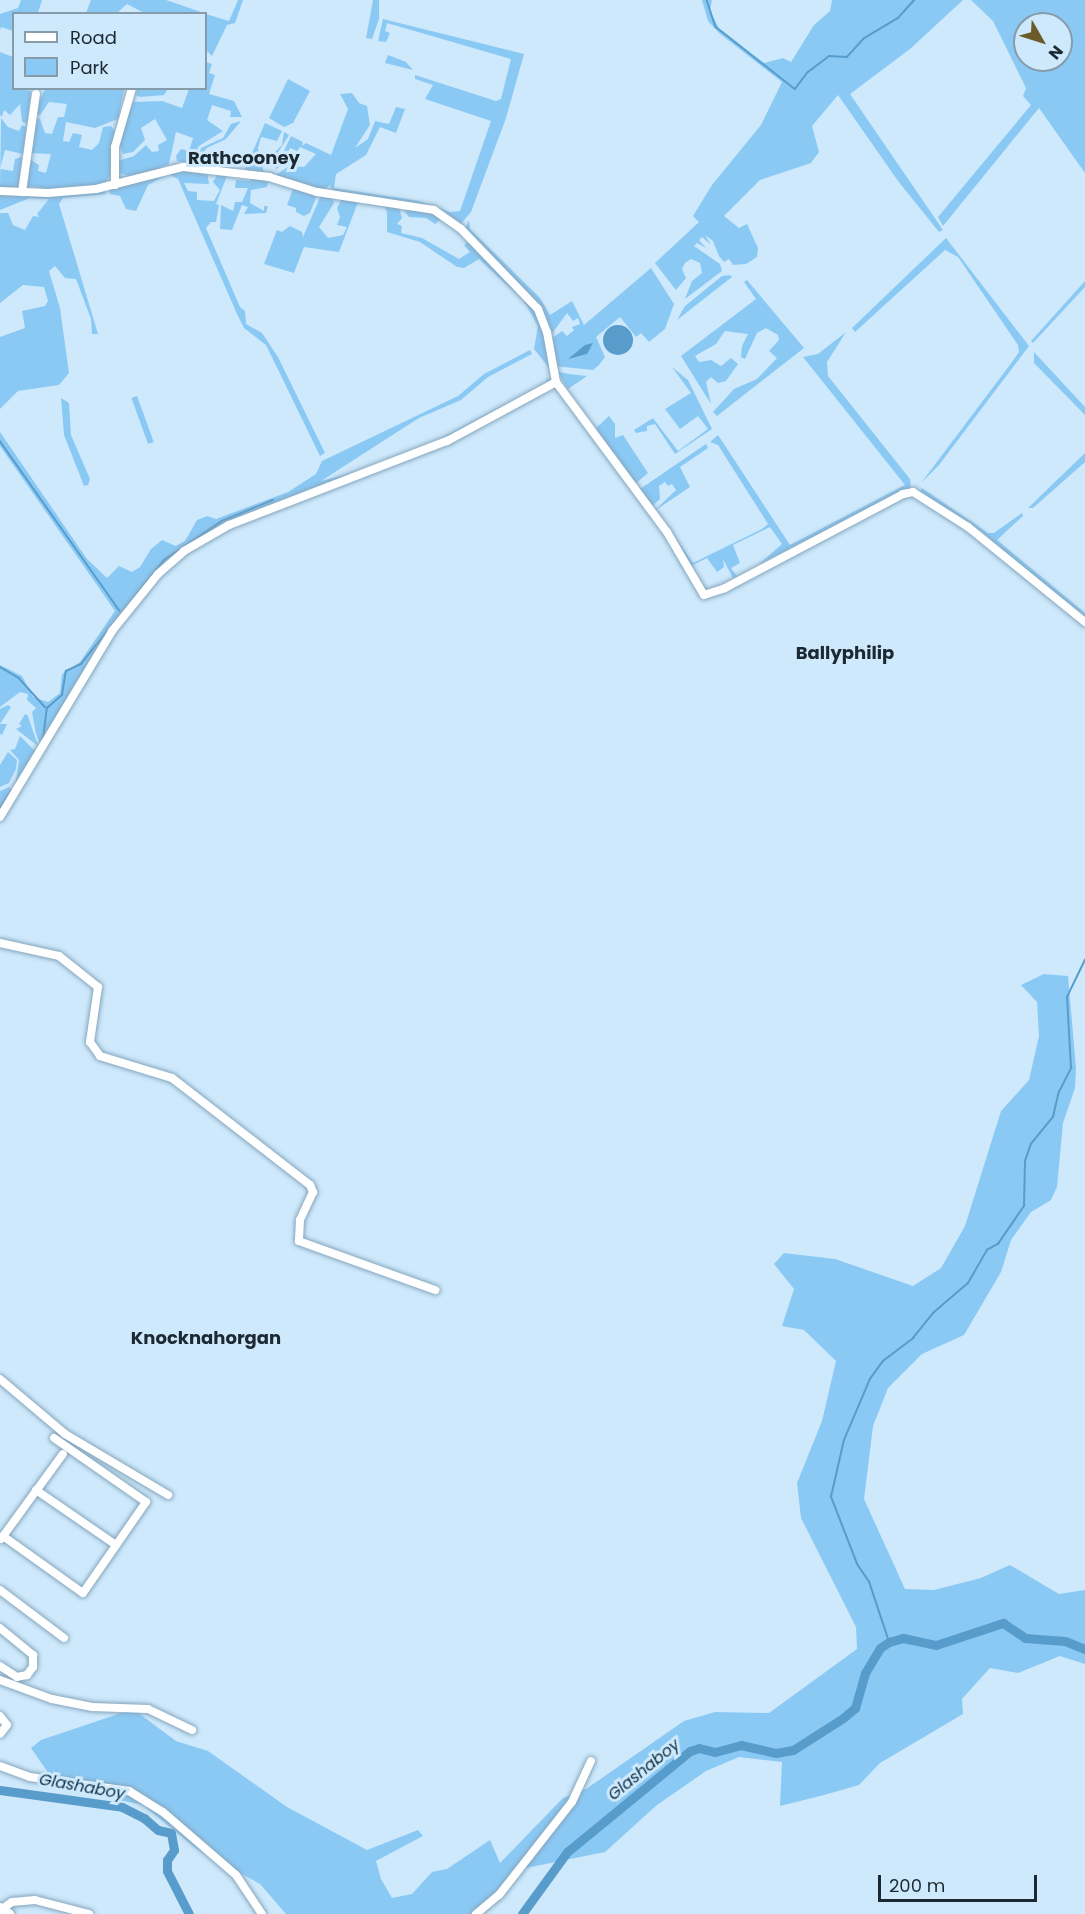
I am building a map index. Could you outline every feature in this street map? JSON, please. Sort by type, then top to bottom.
[{"type":"street","points":[[115,185],[115,147],[131,90]]},
{"type":"street","points":[[22,192],[36,94]]},
{"type":"street","points":[[0,190],[56,193],[115,185],[166,168],[193,168],[268,177],[317,192],[434,210],[460,229],[538,309],[548,332],[556,382],[667,532],[704,595],[725,588],[903,494],[913,492],[968,526],[1085,622]]},
{"type":"street","points":[[0,817],[112,631],[158,574],[184,551],[229,525],[447,441],[556,382]]},
{"type":"street","points":[[0,943],[58,957],[98,987],[90,1042],[100,1056],[172,1078],[310,1185],[314,1192],[300,1220],[299,1241],[435,1290]]},
{"type":"street","points":[[0,1379],[65,1434],[168,1495]]},
{"type":"street","points":[[54,1438],[146,1502],[83,1593],[1,1538],[63,1454]]},
{"type":"street","points":[[36,1490],[116,1545]]},
{"type":"street","points":[[0,1590],[64,1638]]},
{"type":"street","points":[[0,1628],[33,1655],[33,1667],[27,1675],[17,1677],[0,1666]]},
{"type":"street","points":[[0,1680],[52,1699],[92,1707],[148,1709],[192,1730]]},
{"type":"street","points":[[0,1716],[7,1725],[0,1734]]},
{"type":"street","points":[[476,1914],[499,1895],[572,1802],[591,1761]]},
{"type":"street","points":[[0,1766],[30,1777],[129,1791],[163,1812],[236,1875],[262,1914]]},
{"type":"street","points":[[4,1910],[12,1902],[35,1900],[89,1914]]},
{"type":"green space","points":[[21,0],[42,0],[38,12],[12,12],[12,31],[1,27],[0,30],[0,14],[18,8]]},
{"type":"green space","points":[[91,0],[166,0],[201,12],[142,12],[127,4],[118,12],[86,12]]},
{"type":"green space","points":[[238,0],[243,0],[235,23],[227,25],[212,56],[207,51],[207,14],[229,21]]},
{"type":"green space","points":[[373,0],[379,0],[379,19],[372,39],[366,38]]},
{"type":"green space","points":[[702,0],[712,0],[710,11],[719,28],[764,63],[783,58],[791,62],[814,25],[830,11],[832,0],[963,0],[910,49],[850,94],[943,230],[939,232],[898,181],[838,95],[812,126],[819,152],[811,163],[760,180],[724,216],[739,228],[747,224],[758,248],[757,257],[746,264],[733,265],[729,259],[724,262],[713,241],[705,235],[711,245],[702,237],[699,240],[706,248],[697,243],[694,246],[720,264],[722,271],[685,299],[692,281],[702,273],[700,263],[691,259],[685,263],[682,269],[686,278],[676,290],[655,263],[699,222],[693,216],[712,185],[761,125],[782,82],[719,33],[708,21]]},
{"type":"green space","points":[[971,0],[1085,0],[1085,173],[1039,108],[943,226],[938,217],[1031,105],[1023,96],[1026,88],[1018,72],[1073,72],[1073,12],[1013,12],[1013,62],[993,21]]},
{"type":"green space","points":[[383,19],[524,54],[506,118],[471,212],[460,225],[443,213],[333,191],[330,185],[323,191],[276,175],[289,166],[304,167],[316,154],[300,147],[297,151],[290,148],[282,165],[275,170],[291,136],[303,142],[302,146],[306,143],[331,155],[348,109],[340,94],[352,93],[359,103],[367,106],[370,125],[355,148],[368,139],[375,121],[389,124],[396,107],[405,109],[396,133],[380,127],[366,155],[336,174],[334,188],[419,201],[450,212],[460,211],[491,121],[425,99],[433,85],[415,79],[415,75],[496,101],[501,99],[511,59],[387,23],[385,31],[390,33],[386,42],[378,41]]},
{"type":"green space","points":[[0,52],[12,57],[12,90],[31,91],[27,123],[22,122],[20,104],[10,115],[4,110],[2,117],[0,115]]},
{"type":"green space","points":[[388,55],[406,62],[413,70],[385,63]]},
{"type":"green space","points":[[207,62],[212,64],[209,73],[215,75],[209,94],[234,101],[242,117],[230,117],[231,111],[212,105],[207,120],[223,131],[199,146],[190,163],[177,161],[176,156],[181,149],[189,151],[193,138],[176,132],[169,164],[136,178],[119,173],[117,161],[134,156],[146,145],[152,152],[159,151],[158,145],[167,140],[155,119],[141,128],[145,140],[133,152],[123,154],[119,144],[133,102],[162,101],[182,108],[189,90],[207,90]]},
{"type":"green space","points":[[288,79],[310,91],[293,123],[284,127],[269,118]]},
{"type":"green space","points":[[45,90],[124,90],[118,119],[95,128],[66,122],[63,141],[69,142],[73,133],[82,135],[79,147],[92,150],[99,143],[103,127],[111,126],[115,131],[110,176],[103,185],[53,190],[28,186],[29,159],[39,165],[38,171],[46,173],[51,154],[29,153],[34,118],[40,119],[45,133],[52,134],[58,117],[64,117],[67,104],[49,102],[40,115],[34,114]]},
{"type":"green space","points":[[137,90],[167,90],[164,95],[140,97],[136,95]]},
{"type":"green space","points":[[1,118],[8,127],[19,131],[22,125],[26,127],[23,154],[5,150],[0,168]]},
{"type":"green space","points":[[241,121],[226,139],[207,148],[197,161],[201,148],[223,138],[231,124]]},
{"type":"green space","points":[[265,123],[282,131],[277,141],[261,137],[258,148],[264,174],[244,172]]},
{"type":"green space","points":[[284,132],[289,135],[269,167],[267,160],[282,145]]},
{"type":"green space","points":[[22,157],[18,188],[0,188],[0,169],[13,171],[15,159]]},
{"type":"green space","points":[[172,169],[207,172],[209,184],[184,183],[188,191],[197,192],[197,200],[214,201],[220,190],[213,182],[218,174],[227,176],[216,204],[219,205],[216,222],[211,222],[206,228],[240,307],[245,311],[246,324],[262,333],[278,357],[325,453],[320,456],[266,345],[244,328],[178,179],[168,174],[148,185],[136,211],[126,209],[120,196],[110,194],[109,189]]},
{"type":"green space","points":[[252,177],[269,179],[267,187],[251,190],[250,203],[264,211],[264,206],[268,206],[266,213],[244,214],[248,207],[242,205],[232,230],[220,229],[221,205],[233,211],[235,202],[242,202],[248,188],[235,188],[236,180],[250,181]]},
{"type":"green space","points":[[273,182],[317,195],[310,213],[304,216],[296,212],[296,208],[287,205],[293,189]]},
{"type":"green space","points":[[104,190],[106,194],[63,198],[59,204],[98,334],[92,334],[91,319],[76,279],[65,278],[55,266],[49,271],[60,308],[69,373],[59,385],[18,391],[0,409],[0,337],[25,328],[22,311],[45,306],[48,301],[44,287],[23,285],[0,303],[0,213],[8,213],[13,225],[25,230],[33,216],[39,217],[37,214],[49,199],[30,198],[0,210],[0,192]]},
{"type":"green space","points":[[321,195],[332,196],[334,203],[319,227],[328,238],[343,235],[347,227],[337,225],[340,217],[337,208],[342,198],[399,208],[402,218],[397,224],[402,226],[401,233],[422,238],[459,259],[470,252],[464,245],[469,242],[531,304],[541,320],[550,369],[534,349],[538,326],[524,301],[479,259],[464,268],[457,267],[420,242],[387,232],[387,211],[384,207],[358,202],[339,252],[304,247],[294,273],[264,264],[277,230],[282,232],[290,226],[302,232],[303,237]]},
{"type":"green space","points":[[408,207],[426,209],[442,218],[435,224],[426,218],[409,217],[405,212]]},
{"type":"green space","points":[[469,220],[470,229],[540,298],[550,315],[572,301],[584,325],[651,268],[674,304],[665,329],[649,342],[641,333],[636,337],[620,317],[596,337],[605,357],[593,370],[554,366],[551,339],[562,331],[567,336],[574,330],[572,327],[580,324],[578,318],[573,321],[567,313],[551,335],[543,314],[465,229]]},
{"type":"green space","points":[[946,238],[1029,346],[939,465],[921,483],[1012,362],[1019,352],[1018,345],[958,257],[945,250],[855,332],[852,328]]},
{"type":"green space","points":[[722,276],[732,277],[677,320],[685,306]]},
{"type":"green space","points":[[747,280],[804,348],[717,416],[713,412],[734,389],[757,379],[777,358],[769,351],[779,340],[778,335],[766,328],[757,333],[745,359],[741,357],[742,346],[748,334],[725,331],[716,344],[695,356],[699,362],[711,360],[721,366],[731,358],[738,364],[726,381],[718,383],[711,377],[706,382],[711,404],[681,356],[756,299],[744,282]]},
{"type":"green space","points":[[1085,281],[1085,287],[1033,343],[1031,341]]},
{"type":"green space","points":[[846,332],[827,362],[828,376],[910,479],[911,487],[759,564],[782,544],[770,527],[733,545],[740,563],[731,568],[737,576],[733,578],[723,559],[724,567],[717,572],[707,558],[693,565],[694,573],[654,511],[676,490],[672,484],[668,486],[665,482],[659,486],[660,499],[651,507],[640,489],[706,444],[708,448],[680,467],[690,487],[656,510],[693,563],[762,529],[768,524],[718,445],[710,442],[718,435],[790,545],[905,485],[803,357],[818,354]]},
{"type":"green space","points":[[530,350],[532,354],[488,377],[461,400],[419,418],[321,481],[364,470],[436,441],[547,382],[546,378],[550,381],[437,443],[191,543],[116,622],[44,743],[40,743],[36,734],[32,712],[36,708],[27,700],[28,694],[20,692],[0,707],[0,665],[22,676],[33,697],[48,702],[60,693],[62,674],[80,662],[115,611],[0,446],[0,432],[87,559],[107,578],[119,566],[132,572],[140,567],[151,549],[162,540],[176,546],[185,541],[197,520],[207,516],[216,519],[288,492],[316,474],[322,461],[458,396],[484,374]]},
{"type":"green space","points":[[1034,352],[1085,407],[1085,415],[1034,363]]},
{"type":"green space","points":[[672,367],[688,380],[712,429],[675,454],[655,424],[647,426],[647,431],[636,433],[634,430],[653,418],[678,451],[708,429],[698,416],[680,429],[665,409],[691,393]]},
{"type":"green space","points":[[558,372],[569,374],[587,376],[568,389]]},
{"type":"green space","points":[[137,396],[154,442],[148,444],[131,398]]},
{"type":"green space","points":[[61,398],[69,403],[71,435],[90,479],[88,485],[84,486],[64,435]]},
{"type":"green space","points":[[609,416],[615,424],[615,438],[623,435],[648,473],[635,484],[595,429]]},
{"type":"green space","points":[[1085,453],[1085,462],[1033,508],[1028,508]]},
{"type":"green space","points":[[922,488],[988,533],[994,533],[1022,513],[1023,516],[997,540],[1085,613],[1085,618],[970,524],[920,492]]},
{"type":"green space","points":[[8,705],[11,707],[0,724],[0,709]]},
{"type":"green space","points":[[25,714],[28,716],[38,746],[16,729],[22,726],[19,724]]},
{"type":"green space","points":[[0,724],[7,724],[2,735],[0,734]]},
{"type":"green space","points":[[20,736],[37,753],[19,782],[16,781],[19,760],[10,750],[15,749]]},
{"type":"green space","points":[[8,752],[17,760],[16,769],[9,783],[0,787],[0,765]]},
{"type":"green space","points":[[9,787],[13,791],[0,813],[0,791]]},
{"type":"green space","points":[[1044,974],[1068,976],[1076,1068],[1075,1088],[1063,1123],[1057,1187],[1051,1200],[1031,1212],[1011,1240],[1001,1272],[964,1335],[922,1354],[888,1388],[873,1426],[864,1499],[905,1589],[934,1590],[981,1578],[1010,1565],[1059,1594],[1085,1590],[1085,1664],[1060,1656],[1018,1673],[990,1668],[962,1699],[963,1714],[880,1763],[859,1785],[824,1795],[780,1806],[782,1762],[739,1757],[706,1771],[657,1805],[605,1852],[526,1868],[494,1904],[479,1914],[286,1914],[260,1884],[197,1849],[143,1805],[58,1787],[31,1748],[41,1740],[133,1709],[176,1741],[208,1751],[287,1807],[367,1850],[418,1830],[423,1836],[376,1861],[381,1879],[392,1898],[412,1894],[432,1872],[447,1869],[490,1840],[500,1863],[563,1798],[586,1789],[684,1721],[715,1712],[769,1713],[857,1649],[856,1627],[801,1518],[797,1483],[822,1421],[836,1361],[804,1330],[782,1326],[794,1289],[774,1264],[784,1253],[835,1259],[913,1286],[941,1268],[965,1226],[1001,1111],[1029,1080],[1039,1036],[1037,1002],[1021,985]]},
{"type":"shaded area","points":[[618,325],[624,326],[632,334],[632,346],[624,354],[618,355],[612,354],[604,346],[603,340],[604,334],[612,326]]},
{"type":"shaded area","points":[[593,343],[587,354],[568,359],[585,345]]},
{"type":"waterway","points":[[707,0],[716,27],[795,89],[808,72],[829,56],[847,57],[863,39],[898,18],[914,0]]},
{"type":"waterway","points":[[0,441],[120,611]]},
{"type":"waterway","points":[[43,739],[47,708],[62,695],[66,671],[81,664],[164,560],[222,521],[273,500]]},
{"type":"waterway","points":[[0,667],[19,678],[45,707]]},
{"type":"waterway","points":[[0,808],[11,791]]},
{"type":"waterway","points":[[889,1642],[869,1582],[857,1564],[831,1497],[844,1440],[870,1379],[883,1361],[913,1338],[933,1313],[968,1283],[987,1250],[998,1244],[1024,1206],[1025,1161],[1031,1144],[1053,1117],[1059,1092],[1071,1068],[1067,997],[1085,960]]},
{"type":"waterway","name":"Glashaboy","points":[[522,1914],[567,1852],[690,1751],[699,1748],[715,1752],[741,1745],[776,1753],[793,1750],[843,1718],[855,1708],[865,1673],[880,1648],[889,1642],[903,1638],[936,1645],[1003,1623],[1025,1638],[1065,1641],[1085,1649]]},
{"type":"waterway","name":"Glashaboy","points":[[0,1790],[122,1807],[144,1818],[158,1830],[171,1833],[174,1850],[167,1860],[167,1871],[189,1914]]},
{"type":"district","name":"Rathcooney","points":[[244,158]]},
{"type":"district","name":"Ballyphilip","points":[[845,653]]},
{"type":"district","name":"Knocknahorgan","points":[[206,1338]]}]
